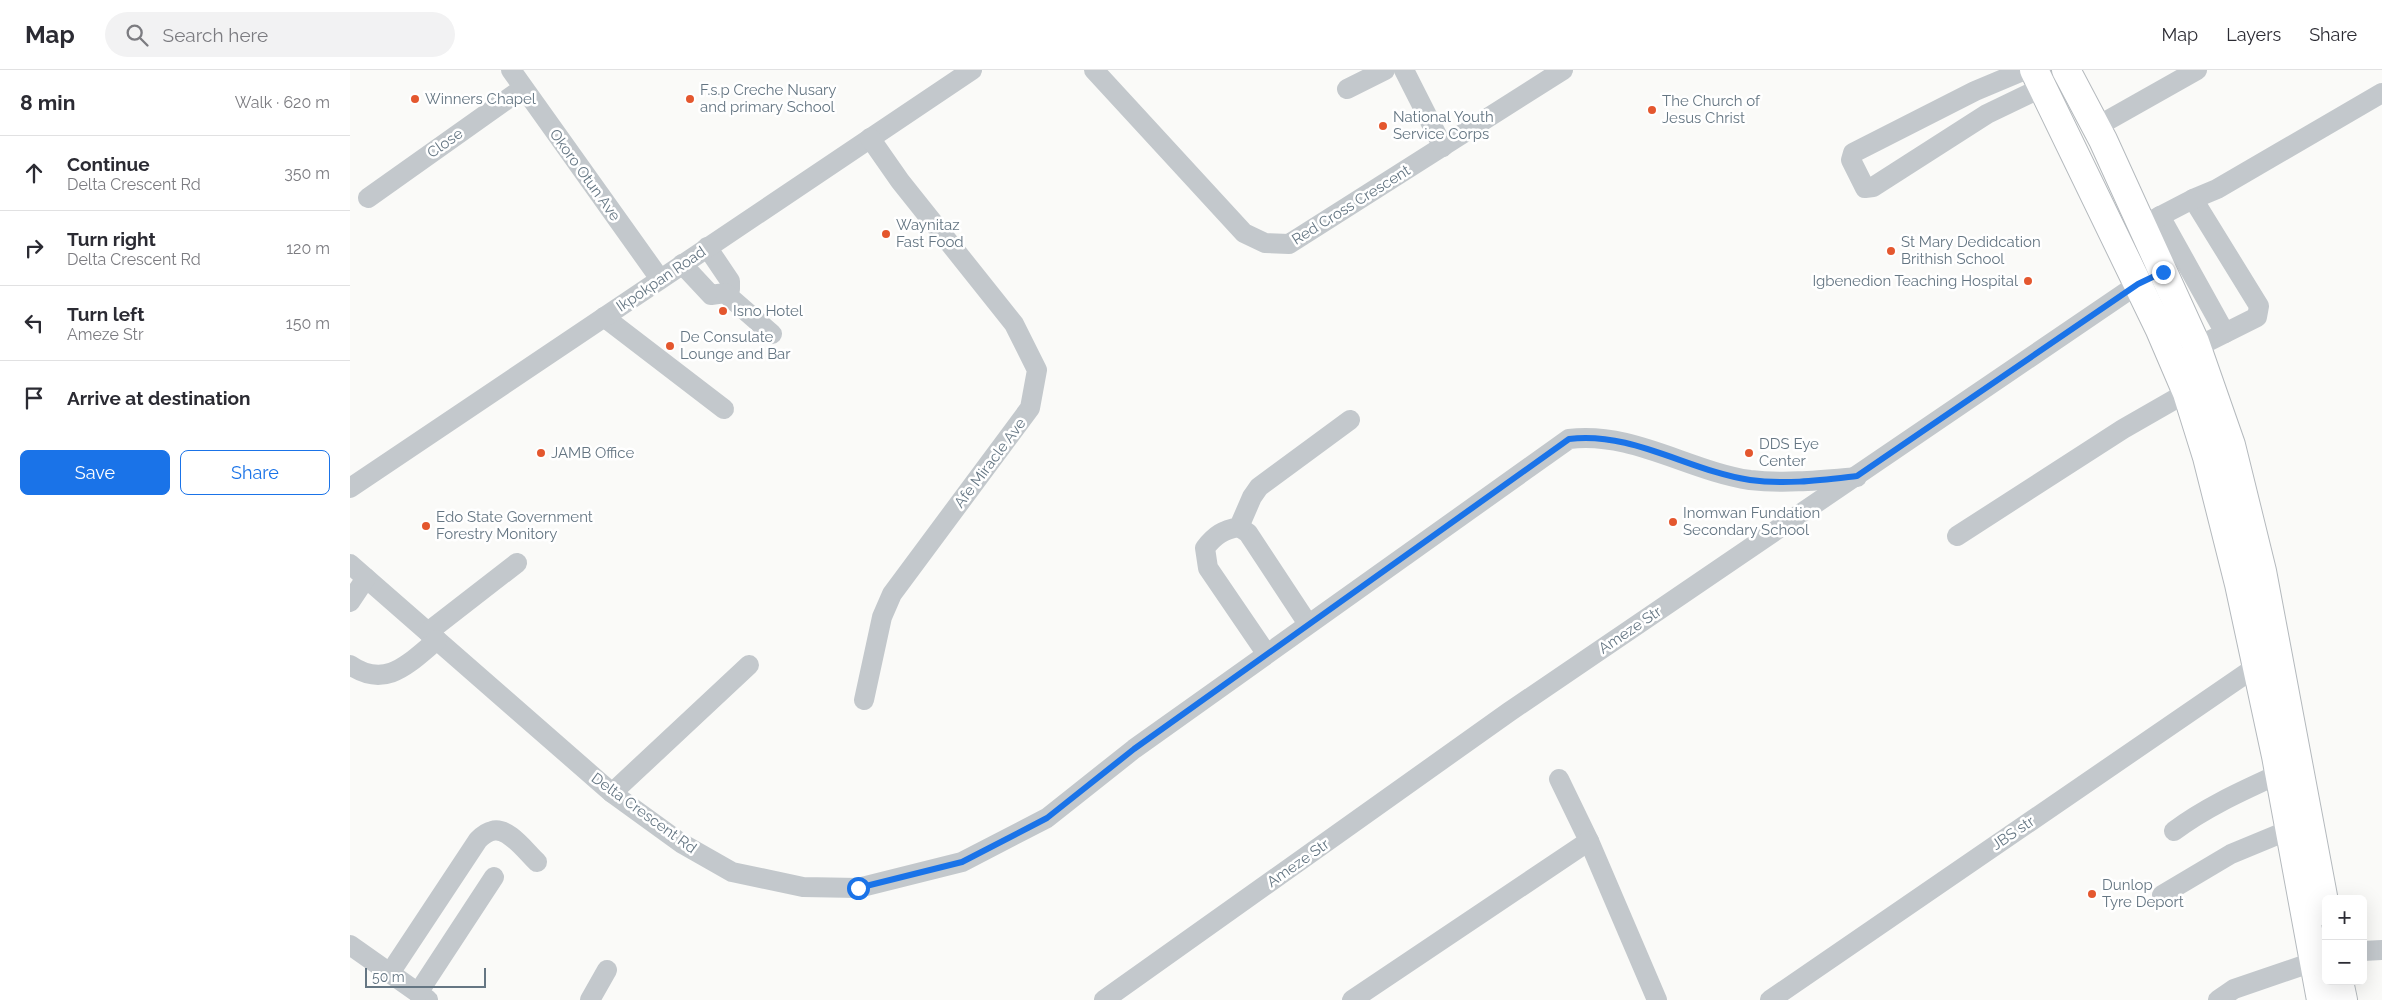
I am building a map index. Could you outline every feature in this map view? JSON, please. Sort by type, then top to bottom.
[{"type":"highway","points":[[2066,70],[2096,127],[2151,221],[2163,272],[2197,347],[2198,387],[2209,466],[2239,584],[2279,774],[2321,1000]]},
{"type":"highway","points":[[2034,76],[2138,284],[2231,445],[2262,571],[2323,895]]},
{"type":"highway","points":[[2340,985],[2343,1000]]},
{"type":"street","name":"Okoro Otun Ave","points":[[511,70],[660,279]]},
{"type":"street","name":"Ikpokpan Road","points":[[350,488],[972,70]]},
{"type":"street","name":"Red Cross Crescent","points":[[1094,70],[1244,233],[1265,243],[1289,244],[1560,71]]},
{"type":"street","points":[[1347,89],[1385,70]]},
{"type":"street","points":[[1404,70],[1443,147]]},
{"type":"street","points":[[2096,127],[2197,70]]},
{"type":"street","points":[[2034,76],[1987,114],[1873,187],[1865,188],[1851,160],[1853,153],[1975,91],[2034,76]]},
{"type":"street","name":"Close","points":[[368,198],[523,88]]},
{"type":"street","points":[[2225,333],[2151,221],[2193,199],[2218,189],[2382,93]]},
{"type":"street","name":"Afe Miracle Ave","points":[[864,700],[882,617],[892,594],[1030,408],[1037,370],[1014,324],[900,181],[870,138]]},
{"type":"street","points":[[2193,199],[2259,306],[2257,317],[2197,347]]},
{"type":"street","points":[[682,264],[711,295],[725,293],[730,289],[730,281],[707,247]]},
{"type":"street","name":"Ameze Str","points":[[1104,1000],[1509,712],[2138,284],[2163,272]]},
{"type":"street","points":[[725,293],[772,334]]},
{"type":"street","points":[[604,317],[724,409]]},
{"type":"street","points":[[1958,536],[2123,429],[2198,387]]},
{"type":"street","points":[[1308,624],[1244,530],[1252,496],[1259,487],[1350,420]]},
{"type":"street","name":"Delta Crescent Rd","points":[[350,564],[612,793],[681,843],[732,872],[803,887],[858,888],[962,862],[1047,818],[1134,749],[1266,653],[1569,439],[1590,437],[1624,442],[1687,464],[1750,480],[1803,482],[1857,476]]},
{"type":"street","points":[[1244,530],[1226,529],[1218,534],[1205,548],[1205,557],[1208,568],[1266,653]]},
{"type":"street","points":[[350,665],[368,675],[400,670],[432,636],[517,563]]},
{"type":"street","points":[[350,602],[366,578]]},
{"type":"street","points":[[612,793],[749,666]]},
{"type":"street","name":"JBS str","points":[[1770,1000],[2256,666]]},
{"type":"street","points":[[2174,832],[2203,811],[2279,774]]},
{"type":"street","points":[[1559,778],[1589,841],[1657,1000]]},
{"type":"street","points":[[390,973],[478,840],[489,831],[498,830],[511,837],[537,862]]},
{"type":"street","points":[[2162,895],[2231,854],[2289,830]]},
{"type":"street","points":[[1352,1000],[1589,841]]},
{"type":"street","points":[[350,945],[424,996],[494,878]]},
{"type":"street","points":[[2367,951],[2382,950]]},
{"type":"street","points":[[2220,999],[2234,989],[2313,962]]},
{"type":"street","points":[[590,1000],[607,970]]},
{"type":"place","name":"Winners Chapel","points":[[415,99]]},
{"type":"place","name":"F.s.p Creche Nusary and primary School","points":[[690,99]]},
{"type":"place","name":"The Church of Jesus Christ","points":[[1652,110]]},
{"type":"place","name":"National Youth Service Corps","points":[[1383,126]]},
{"type":"place","name":"Waynitaz Fast Food","points":[[886,234]]},
{"type":"place","name":"St Mary Dedidcation Brithish School","points":[[1891,251]]},
{"type":"place","name":"Igbenedion Teaching Hospital","points":[[2028,281]]},
{"type":"place","name":"Isno Hotel","points":[[723,311]]},
{"type":"place","name":"De Consulate Lounge and Bar","points":[[670,346]]},
{"type":"place","name":"JAMB Office","points":[[541,453]]},
{"type":"place","name":"DDS Eye Center","points":[[1749,453]]},
{"type":"place","name":"Inomwan Fundation Secondary School","points":[[1673,522]]},
{"type":"place","name":"Edo State Government Forestry Monitory","points":[[426,526]]},
{"type":"place","name":"Dunlop Tyre Deport","points":[[2092,894]]},
{"type":"route","points":[[858,888],[962,862],[1047,818],[1134,749],[1569,439],[1607,438],[1687,464],[1750,480],[1803,482],[1857,476],[2138,284],[2163,272]]}]
